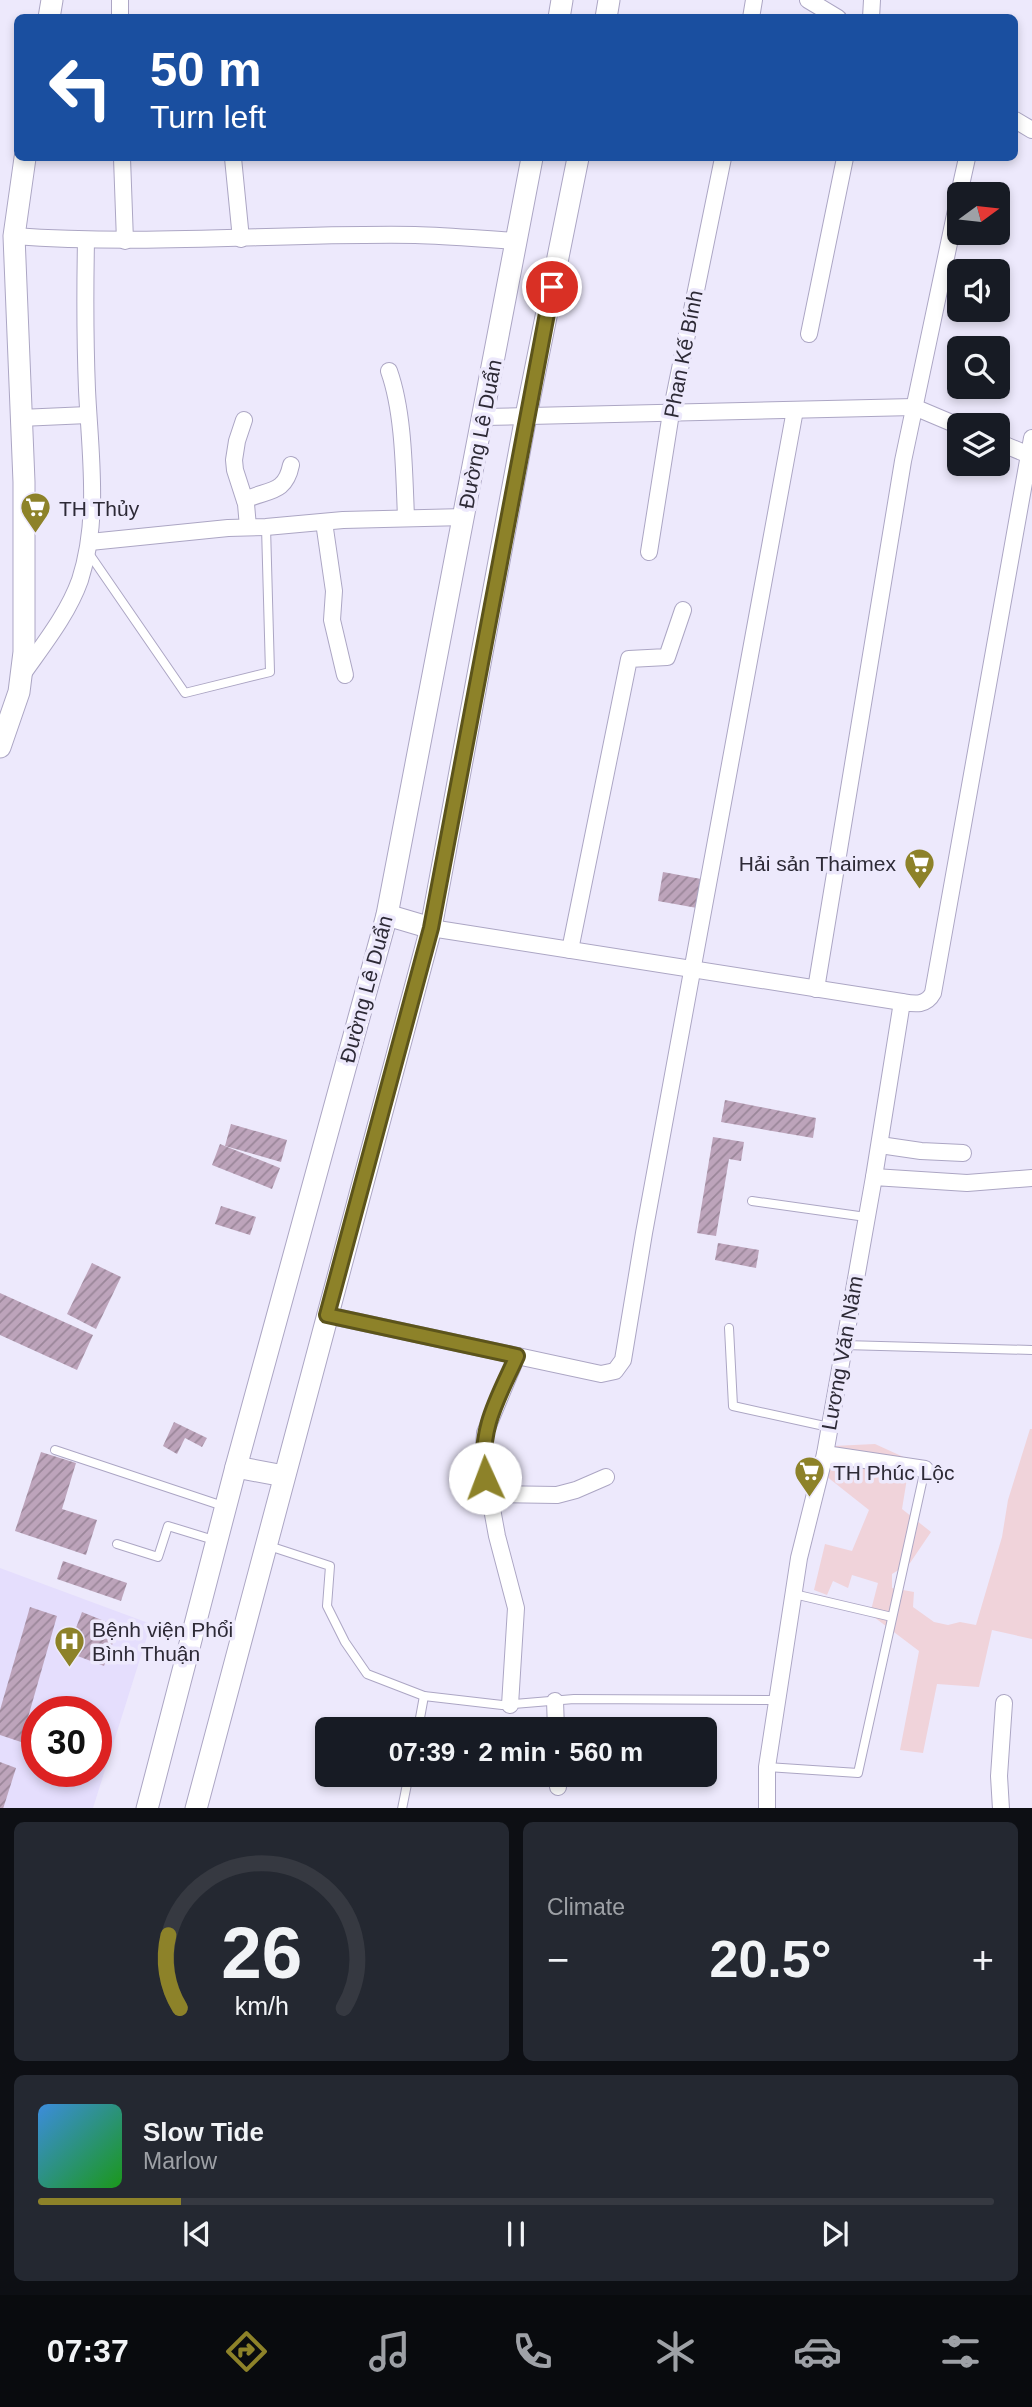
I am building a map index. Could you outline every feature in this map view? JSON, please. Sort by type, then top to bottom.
[{"type":"main road","points":[[0,747],[15,707],[22,675],[25,559],[10,419],[14,236],[25,161]]},
{"type":"main road","name":"Đường Lê Duẩn","points":[[146,1808],[387,915],[531,161]]},
{"type":"main road","name":"Đường Lê Duẩn","points":[[196,1808],[431,928],[526,416],[577,161]]},
{"type":"main road","points":[[387,915],[431,928]]},
{"type":"main road","points":[[236,1467],[284,1476]]},
{"type":"street","points":[[808,0],[831,14]]},
{"type":"street","points":[[122,161],[125,241]]},
{"type":"street","points":[[233,161],[241,239]]},
{"type":"street","name":"Phan Kế Bính","points":[[649,552],[671,412],[722,161]]},
{"type":"street","points":[[809,334],[844,161]]},
{"type":"street","points":[[962,182],[966,161]]},
{"type":"street","points":[[14,236],[125,241],[415,235],[517,241]]},
{"type":"street","points":[[22,675],[75,593],[89,546],[92,496],[85,320],[86,241]]},
{"type":"street","points":[[816,989],[898,488],[948,245]]},
{"type":"street","points":[[388,371],[393,384],[403,457],[406,517]]},
{"type":"street","points":[[484,417],[914,407],[947,421]]},
{"type":"street","points":[[327,1315],[601,1374],[615,1371],[623,1360],[795,410]]},
{"type":"street","points":[[10,419],[88,415]]},
{"type":"street","points":[[244,420],[234,460],[245,500],[247,527]]},
{"type":"street","points":[[431,928],[902,1003],[924,1004],[933,993],[1032,438]]},
{"type":"street","points":[[1010,447],[1029,455]]},
{"type":"street","points":[[245,500],[284,484],[291,465]]},
{"type":"street","points":[[89,546],[247,527],[406,517],[464,517]]},
{"type":"street","points":[[324,522],[334,591],[332,620],[345,676]]},
{"type":"street","points":[[570,950],[629,659],[667,657],[683,610]]},
{"type":"street","name":"Lương Văn Năm","points":[[767,1808],[766,1767],[799,1558],[825,1454],[880,1145],[902,1003]]},
{"type":"street","points":[[880,1145],[920,1151],[963,1153]]},
{"type":"street","points":[[874,1177],[967,1183],[1032,1178]]},
{"type":"street","points":[[510,1704],[516,1608],[488,1494],[483,1460],[485,1433],[517,1356]]},
{"type":"street","points":[[825,1454],[925,1469]]},
{"type":"street","points":[[488,1494],[558,1495],[606,1477]]},
{"type":"street","points":[[555,1701],[556,1717]]},
{"type":"street","points":[[1001,1808],[999,1776],[1004,1703]]},
{"type":"lane","points":[[89,546],[185,693],[270,672],[266,527]]},
{"type":"lane","points":[[752,1201],[866,1217]]},
{"type":"lane","points":[[729,1328],[733,1406],[830,1427]]},
{"type":"lane","points":[[844,1345],[1032,1350]]},
{"type":"lane","points":[[55,1450],[226,1507]]},
{"type":"lane","points":[[766,1767],[858,1773],[925,1469]]},
{"type":"lane","points":[[117,1544],[158,1557],[168,1526],[217,1541]]},
{"type":"lane","points":[[266,1545],[330,1566],[327,1606],[345,1642],[367,1674],[424,1696],[510,1704],[574,1699],[778,1700]]},
{"type":"lane","points":[[794,1594],[892,1617]]},
{"type":"lane","points":[[420,1717],[424,1696]]},
{"type":"lane","points":[[402,1808],[406,1787]]},
{"type":"shaded area","points":[[1030,1429],[1032,1639],[992,1630],[979,1687],[937,1684],[923,1753],[900,1750],[919,1651],[870,1614],[878,1583],[852,1575],[848,1588],[833,1581],[827,1595],[814,1590],[825,1544],[852,1551],[869,1510],[826,1476],[833,1446],[875,1444],[910,1460],[902,1509],[931,1532],[910,1563],[892,1574],[892,1588],[914,1592],[913,1607],[934,1622],[976,1625],[1002,1537],[1008,1500]]},
{"type":"shaded area","name":"Bệnh viện Phổi Bình Thuận","points":[[0,1568],[151,1624],[112,1748],[112,1696],[21,1696],[21,1787],[100,1787],[93,1808],[0,1808]]},
{"type":"building","points":[[663,872],[701,879],[697,908],[658,901]]},
{"type":"building","points":[[725,1100],[816,1118],[813,1138],[721,1122]]},
{"type":"building","points":[[231,1124],[287,1140],[281,1162],[225,1146]]},
{"type":"building","points":[[713,1137],[744,1142],[741,1161],[729,1159],[716,1236],[697,1233]]},
{"type":"building","points":[[220,1144],[280,1168],[272,1189],[212,1165]]},
{"type":"building","points":[[221,1206],[256,1217],[250,1235],[215,1224]]},
{"type":"building","points":[[718,1243],[759,1250],[756,1268],[715,1260]]},
{"type":"building","points":[[92,1263],[121,1277],[96,1329],[67,1314]]},
{"type":"building","points":[[0,1293],[93,1335],[77,1370],[0,1335]]},
{"type":"building","points":[[174,1422],[207,1438],[202,1447],[185,1438],[177,1454],[163,1446]]},
{"type":"building","points":[[41,1452],[76,1463],[62,1509],[97,1520],[86,1555],[15,1531]]},
{"type":"building","points":[[63,1561],[127,1583],[121,1601],[57,1579]]},
{"type":"building","points":[[30,1607],[57,1616],[34,1696],[21,1696],[21,1742],[0,1735],[0,1710]]},
{"type":"building","points":[[82,1612],[119,1627],[104,1666],[67,1652]]},
{"type":"building","points":[[0,1762],[16,1768],[3,1808],[0,1808]]},
{"type":"place","name":"TH Thủy","points":[[36,535]]},
{"type":"place","name":"Hải sản Thaimex","points":[[919,890]]},
{"type":"place","name":"TH Phúc Lộc","points":[[810,1499]]},
{"type":"place","name":"Bệnh viện Phổi Bình Thuận","points":[[69,1668]]},
{"type":"route","points":[[485,1478],[485,1433],[517,1356],[327,1315],[431,928],[552,287]]}]
